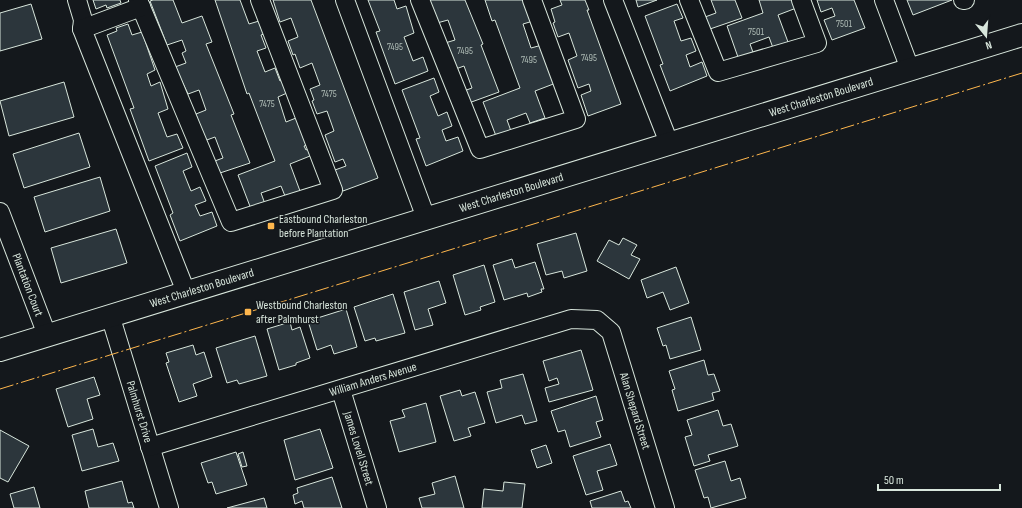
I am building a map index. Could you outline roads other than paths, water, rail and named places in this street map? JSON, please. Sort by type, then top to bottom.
[{"type":"main road","name":"West Charleston Boulevard","points":[[0,350],[1022,35]]},
{"type":"street","points":[[77,0],[83,20],[82,29],[186,292]]},
{"type":"street","points":[[82,29],[140,3],[231,222],[333,190],[260,0]]},
{"type":"street","points":[[345,0],[426,218]]},
{"type":"street","points":[[420,0],[480,149],[576,119],[532,0]]},
{"type":"street","points":[[613,0],[669,144]]},
{"type":"street","points":[[689,0],[718,72],[817,43],[801,0]]},
{"type":"street","points":[[884,0],[910,69]]},
{"type":"street","name":"Plantation Court","points":[[0,212],[7,253],[47,335]]},
{"type":"street","name":"Palmhurst Drive","points":[[110,315],[169,508]]},
{"type":"street","name":"William Anders Avenue","points":[[150,447],[571,319],[597,320]]},
{"type":"street","name":"Alan Shepard Street","points":[[597,320],[611,332],[665,508]]},
{"type":"street","name":"James Lovell Street","points":[[341,390],[377,508]]},
{"type":"place","name":"Eastbound Charleston before Plantation","points":[[271,226]]},
{"type":"place","name":"Westbound Charleston after Palmhurst","points":[[248,312]]}]
